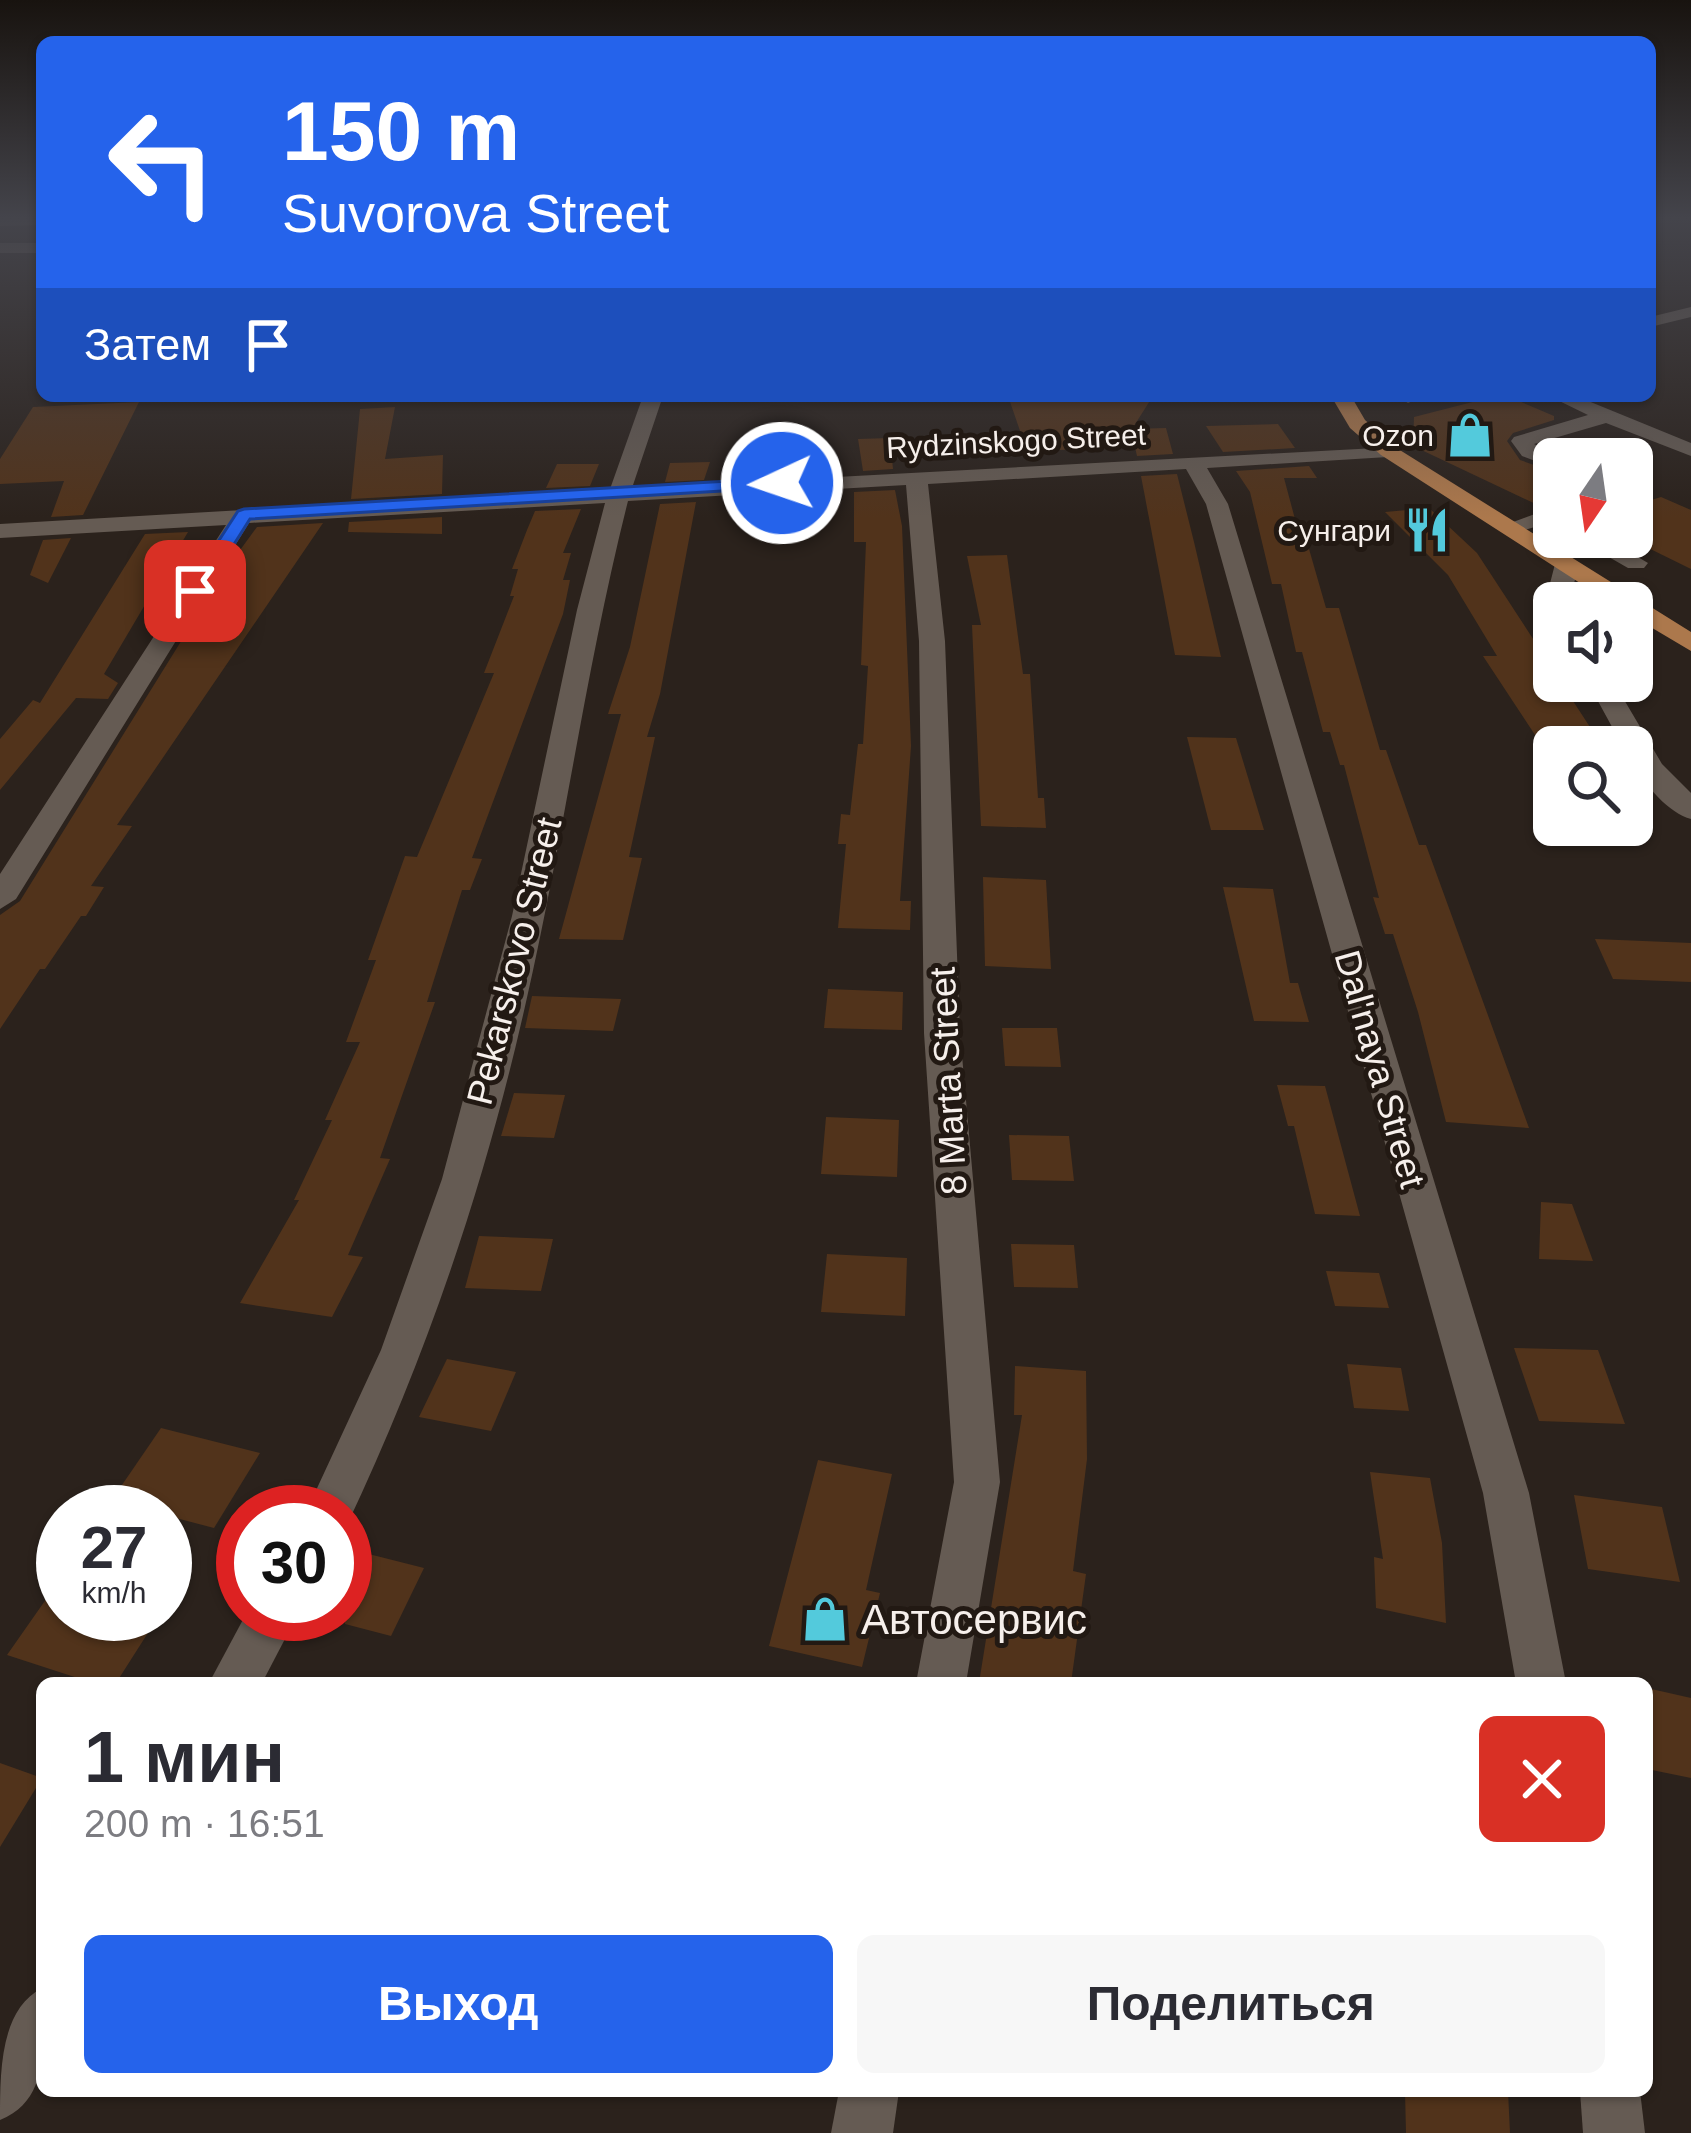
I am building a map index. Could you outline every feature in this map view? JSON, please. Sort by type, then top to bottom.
[{"type":"main road","points":[[1344,402],[1357,424],[1388,451],[1594,582]]},
{"type":"main road","points":[[1653,619],[1691,643]]},
{"type":"street","name":"Pekarskovo Street","points":[[342,1485],[406,1352],[496,1053],[599,573],[633,445],[651,402]]},
{"type":"street","points":[[1573,402],[1691,451]]},
{"type":"street","points":[[1533,454],[1521,441],[1607,416]]},
{"type":"street","name":"Rydzinskogo Street","points":[[0,531],[1388,451]]},
{"type":"street","name":"Dal'naya Street","points":[[1193,462],[1216,504],[1505,1493],[1540,1677]]},
{"type":"street","name":"8 Marta Street","points":[[916,476],[932,641],[942,1033],[977,1482],[942,1677]]},
{"type":"street","points":[[0,899],[244,514]]},
{"type":"street","points":[[1508,527],[1533,521]]},
{"type":"street","points":[[1626,558],[1636,563]]},
{"type":"street","points":[[1563,582],[1567,565]]},
{"type":"street","points":[[1612,702],[1649,769],[1691,810]]},
{"type":"street","points":[[237,1677],[258,1641]]},
{"type":"street","points":[[0,2090],[36,2027]]},
{"type":"street","points":[[862,2133],[868,2097]]},
{"type":"street","points":[[1611,2097],[1614,2133]]},
{"type":"building","points":[[139,402],[83,515],[51,517],[64,481],[0,484],[0,459],[33,407]]},
{"type":"building","points":[[1010,402],[1149,402],[1132,429],[1166,428],[1173,454],[1137,456],[1131,430],[1120,448],[1027,451]]},
{"type":"building","points":[[1473,402],[1521,402],[1554,416],[1554,420],[1513,433],[1507,441],[1520,460],[1533,465],[1533,503],[1413,446],[1414,417]]},
{"type":"building","points":[[395,407],[385,459],[443,455],[442,494],[351,499],[360,409]]},
{"type":"building","points":[[1278,424],[1295,448],[1223,452],[1206,426]]},
{"type":"building","points":[[890,438],[893,469],[863,471],[858,439]]},
{"type":"building","points":[[710,462],[704,480],[665,482],[670,463]]},
{"type":"building","points":[[557,464],[599,464],[590,486],[546,488]]},
{"type":"building","points":[[1309,466],[1317,478],[1284,478],[1299,534],[1305,535],[1326,608],[1339,608],[1380,750],[1386,750],[1419,845],[1426,845],[1529,1128],[1446,1122],[1393,934],[1385,934],[1373,897],[1379,898],[1344,765],[1340,765],[1330,732],[1323,732],[1302,652],[1296,652],[1281,584],[1272,584],[1250,492],[1236,471]]},
{"type":"building","points":[[1177,474],[1221,657],[1175,655],[1141,476]]},
{"type":"building","points":[[895,490],[902,526],[911,746],[900,901],[911,901],[910,930],[838,928],[846,844],[838,844],[841,814],[850,815],[858,744],[863,744],[868,666],[861,665],[866,542],[854,542],[854,492]]},
{"type":"building","points":[[1661,497],[1691,510],[1691,569],[1653,550],[1653,499]]},
{"type":"building","points":[[696,502],[660,694],[647,737],[655,737],[629,857],[642,858],[623,940],[559,939],[621,714],[608,714],[630,647],[660,504]]},
{"type":"building","points":[[1429,508],[1477,553],[1533,639],[1533,702],[1574,702],[1589,726],[1533,726],[1533,732],[1483,656],[1497,656],[1448,575],[1385,512]]},
{"type":"building","points":[[581,509],[563,553],[571,553],[563,580],[570,580],[563,614],[472,858],[482,859],[470,890],[462,890],[427,1002],[435,1002],[380,1158],[390,1159],[348,1255],[363,1257],[332,1317],[240,1303],[299,1200],[294,1200],[332,1120],[325,1120],[360,1042],[346,1042],[376,960],[368,960],[405,856],[417,857],[494,673],[484,673],[514,596],[510,596],[518,569],[512,569],[535,511]]},
{"type":"building","points":[[442,517],[442,534],[348,532],[349,522]]},
{"type":"building","points":[[323,523],[117,825],[132,826],[91,886],[104,887],[86,916],[81,916],[45,969],[40,969],[0,1029],[0,915],[20,901],[224,572],[257,527]]},
{"type":"building","points":[[188,532],[104,674],[118,683],[108,699],[76,698],[0,790],[0,739],[33,700],[40,703],[145,534]]},
{"type":"building","points":[[71,538],[48,583],[30,575],[43,540]]},
{"type":"building","points":[[1007,555],[1023,674],[1030,674],[1038,798],[1044,798],[1046,828],[981,826],[972,625],[981,625],[967,556]]},
{"type":"building","points":[[1187,737],[1236,738],[1264,830],[1211,830]]},
{"type":"building","points":[[983,877],[1046,880],[1051,969],[985,966]]},
{"type":"building","points":[[1223,887],[1273,889],[1290,983],[1298,983],[1309,1022],[1254,1021]]},
{"type":"building","points":[[1595,939],[1691,943],[1691,982],[1613,979]]},
{"type":"building","points":[[828,989],[903,992],[902,1030],[824,1028]]},
{"type":"building","points":[[532,996],[621,999],[613,1031],[525,1028]]},
{"type":"building","points":[[1002,1028],[1057,1028],[1061,1067],[1005,1066]]},
{"type":"building","points":[[1277,1085],[1325,1086],[1360,1216],[1315,1214],[1294,1126],[1288,1126]]},
{"type":"building","points":[[514,1093],[565,1095],[554,1138],[501,1136]]},
{"type":"building","points":[[826,1117],[899,1120],[897,1177],[821,1174]]},
{"type":"building","points":[[1009,1135],[1069,1136],[1074,1181],[1012,1180]]},
{"type":"building","points":[[1541,1202],[1572,1204],[1593,1261],[1539,1259]]},
{"type":"building","points":[[479,1236],[553,1239],[541,1291],[465,1288]]},
{"type":"building","points":[[1011,1244],[1074,1245],[1078,1288],[1014,1287]]},
{"type":"building","points":[[827,1254],[907,1258],[905,1316],[821,1312]]},
{"type":"building","points":[[1326,1271],[1379,1273],[1389,1308],[1335,1306]]},
{"type":"building","points":[[1514,1348],[1598,1350],[1625,1424],[1539,1421]]},
{"type":"building","points":[[447,1359],[516,1372],[491,1431],[419,1417]]},
{"type":"building","points":[[1347,1364],[1401,1368],[1409,1411],[1354,1408]]},
{"type":"building","points":[[1015,1366],[1086,1371],[1087,1459],[1073,1571],[1086,1574],[1072,1677],[980,1677],[1022,1415],[1014,1415]]},
{"type":"building","points":[[161,1428],[260,1453],[240,1485],[216,1485],[214,1528],[192,1522],[192,1485],[122,1485]]},
{"type":"building","points":[[818,1460],[892,1474],[866,1590],[880,1593],[862,1667],[769,1646]]},
{"type":"building","points":[[1370,1472],[1430,1478],[1442,1543],[1446,1623],[1376,1608],[1374,1557],[1383,1559]]},
{"type":"building","points":[[1574,1495],[1662,1507],[1680,1582],[1588,1569]]},
{"type":"building","points":[[372,1555],[424,1568],[391,1636],[372,1631]]},
{"type":"building","points":[[36,1614],[36,1641],[143,1641],[120,1677],[75,1677],[7,1655]]},
{"type":"building","points":[[1653,1689],[1691,1698],[1691,1778],[1653,1770]]},
{"type":"building","points":[[0,1763],[36,1776],[36,1788],[0,1847]]},
{"type":"building","points":[[1405,2097],[1508,2097],[1510,2133],[1406,2133]]},
{"type":"place","name":"Ozon","points":[[1470,435]]},
{"type":"place","name":"Сунгари","points":[[1427,530]]},
{"type":"place","name":"Автосервис","points":[[825,1619]]},
{"type":"route","points":[[195,591],[244,514],[782,483]]}]
